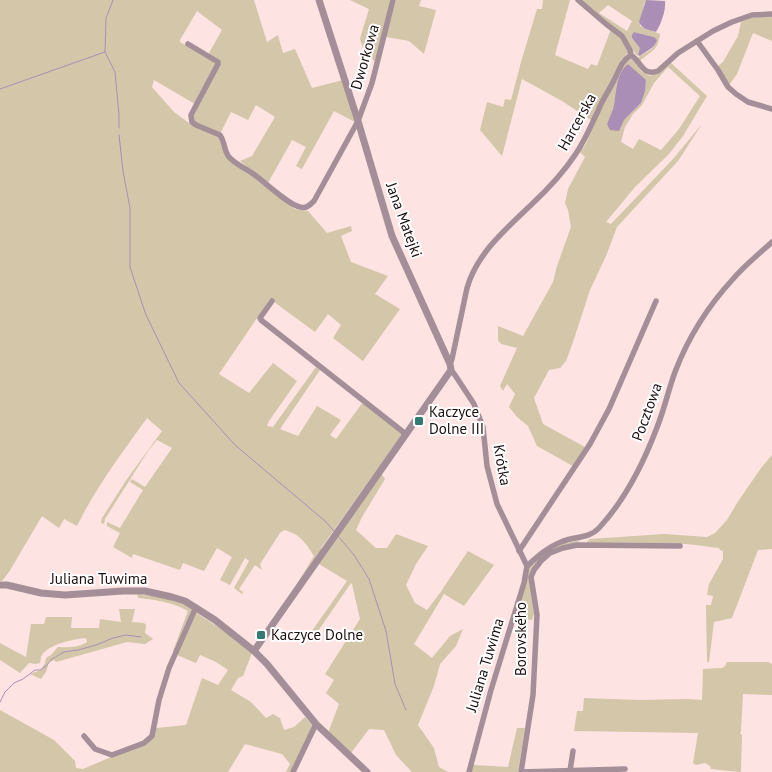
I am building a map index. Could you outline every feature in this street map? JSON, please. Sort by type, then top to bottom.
[{"type":"street","name":"Jana Matejki","points":[[319,0],[358,121],[392,236],[450,367]]},
{"type":"street","name":"Dworkowa","points":[[188,44],[218,62],[190,115],[192,122],[220,136],[230,158],[253,173],[294,205],[303,208],[314,201],[358,121],[372,83],[393,0]]},
{"type":"street","points":[[578,0],[622,36],[631,55],[644,69],[650,72],[658,70],[678,53],[713,31],[744,17],[772,14]]},
{"type":"street","points":[[697,41],[728,87],[748,102],[772,109]]},
{"type":"street","name":"Harcerska","points":[[450,367],[467,288],[474,270],[489,247],[553,183],[585,141],[598,110],[622,63],[631,55]]},
{"type":"street","name":"Pocztowa","points":[[527,566],[560,542],[595,533],[606,521],[631,486],[656,430],[675,372],[702,320],[733,278],[772,242]]},
{"type":"street","points":[[272,301],[260,318],[261,320],[402,430],[405,435]]},
{"type":"street","points":[[519,550],[594,437],[609,409],[656,301]]},
{"type":"street","points":[[254,651],[405,435],[450,367]]},
{"type":"street","name":"Krótka","points":[[450,367],[474,404],[483,427],[487,466],[496,504],[527,566]]},
{"type":"street","name":"Borovského","points":[[521,772],[533,695],[537,615],[531,577],[534,570],[550,554],[563,548],[577,545],[680,546]]},
{"type":"street","name":"Juliana Tuwima","points":[[469,772],[490,690],[524,583],[527,566]]},
{"type":"street","name":"Juliana Tuwima","points":[[0,585],[41,593],[65,595],[145,591],[172,597],[196,607],[254,651],[316,724],[367,772]]},
{"type":"street","points":[[84,736],[95,749],[112,755],[144,743],[152,736],[169,668],[196,607]]},
{"type":"street","points":[[293,772],[316,724]]},
{"type":"street","points":[[570,771],[573,751]]},
{"type":"street","points":[[521,772],[625,769]]},
{"type":"shaded area","points":[[0,0],[254,0],[267,42],[278,35],[283,53],[295,49],[312,88],[343,80],[355,122],[334,111],[302,169],[296,166],[306,147],[292,140],[268,183],[240,161],[252,156],[275,117],[256,105],[248,120],[231,112],[220,134],[192,119],[220,64],[209,53],[222,30],[197,11],[180,40],[180,42],[217,63],[195,104],[154,80],[152,87],[174,112],[189,123],[219,137],[229,160],[252,175],[295,209],[308,211],[327,233],[351,226],[352,231],[341,236],[351,262],[388,276],[375,294],[400,309],[363,361],[333,338],[341,325],[328,314],[315,332],[270,299],[219,374],[249,393],[273,363],[297,381],[269,421],[267,426],[273,427],[316,367],[320,370],[280,429],[298,436],[317,406],[341,420],[330,435],[336,439],[363,402],[400,432],[401,436],[292,592],[314,556],[302,539],[284,530],[280,533],[260,564],[262,570],[255,565],[239,589],[243,592],[242,594],[234,588],[249,561],[245,558],[230,585],[220,580],[232,557],[217,548],[204,571],[183,563],[180,570],[133,554],[132,558],[113,547],[120,533],[107,526],[107,522],[120,528],[143,490],[130,482],[132,479],[145,487],[172,448],[157,440],[105,519],[104,524],[101,523],[102,518],[127,479],[162,431],[147,418],[101,484],[77,526],[64,519],[59,528],[42,516],[9,572],[0,581]]},
{"type":"shaded area","points":[[350,0],[391,0],[375,62],[363,48],[360,39],[369,9]]},
{"type":"shaded area","points":[[396,0],[421,0],[419,6],[436,10],[424,54],[409,41],[386,37]]},
{"type":"shaded area","points":[[543,0],[570,0],[555,55],[588,69],[591,64],[597,66],[611,29],[620,37],[629,52],[621,60],[591,120],[562,101],[522,79],[502,156],[480,130],[487,102],[503,107],[505,99],[511,100],[537,9],[542,9]]},
{"type":"shaded area","points":[[581,0],[646,0],[640,26],[660,34],[658,44],[654,50],[640,61],[637,58],[652,49],[654,37],[634,32],[632,38],[641,48],[640,53],[637,56]],"holes":[[[608,5],[632,21],[627,31],[599,13]]]},
{"type":"shaded area","points":[[646,0],[665,1],[663,17],[656,32],[644,28],[639,22]]},
{"type":"shaded area","points":[[772,16],[772,41],[753,33],[737,74],[729,85],[718,66],[723,62],[738,36],[741,22],[750,18]]},
{"type":"shaded area","points":[[634,32],[654,37],[657,40],[652,48],[640,56],[638,55],[640,48],[632,38]]},
{"type":"shaded area","points":[[629,58],[634,59],[641,71],[650,76],[657,73],[670,62],[707,96],[683,136],[669,154],[635,187],[606,222],[611,224],[673,159],[702,124],[678,161],[617,227],[590,290],[566,361],[560,368],[549,370],[534,398],[543,424],[585,447],[573,466],[537,446],[528,426],[509,407],[515,394],[507,384],[503,391],[500,386],[517,348],[501,344],[498,340],[498,326],[523,336],[553,282],[571,227],[565,203],[568,189],[585,157],[580,152],[586,144],[600,111],[624,64]],"holes":[[[628,64],[646,81],[641,103],[624,120],[607,124],[613,109],[620,74]],[[668,67],[700,96],[679,129],[661,150],[639,139],[633,149],[621,142],[625,127],[633,114],[642,105],[654,83]]]},
{"type":"shaded area","points":[[628,64],[646,80],[645,91],[641,103],[624,120],[619,131],[610,130],[607,124],[613,109],[619,79]]},
{"type":"shaded area","points":[[772,455],[772,549],[758,550],[732,618],[714,622],[709,662],[707,662],[706,605],[711,605],[713,596],[707,595],[709,584],[723,559],[723,551],[719,548],[687,544],[586,543],[590,539],[664,534],[707,537],[715,533],[727,520],[761,468]]},
{"type":"shaded area","points":[[381,474],[385,479],[356,530],[376,548],[387,548],[396,534],[428,546],[416,564],[406,585],[415,603],[427,610],[468,551],[494,565],[464,606],[444,594],[414,644],[432,658],[450,636],[463,629],[456,646],[440,664],[434,686],[418,725],[434,748],[439,767],[448,772],[412,772],[396,755],[384,730],[369,729],[351,753],[328,733],[339,704],[326,693],[334,680],[325,674],[360,619],[351,583],[316,634],[312,631],[347,581],[319,564]]},
{"type":"shaded area","points":[[581,540],[553,550],[529,578],[534,614],[532,620],[515,618],[530,566],[540,556],[560,544]]},
{"type":"shaded area","points":[[137,594],[183,602],[193,610],[174,652],[188,611],[170,603],[138,598]]},
{"type":"shaded area","points":[[119,609],[135,609],[132,622],[144,623],[146,625],[145,633],[153,639],[145,644],[127,642],[56,662],[54,660],[49,662],[46,672],[41,679],[30,674],[41,670],[46,658],[58,647],[81,645],[87,642],[86,638],[69,641],[50,648],[42,655],[40,663],[29,663],[20,673],[0,660],[0,643],[26,657],[31,624],[44,624],[46,617],[72,617],[71,628],[99,628],[100,619],[121,622]]},
{"type":"shaded area","points":[[195,612],[227,633],[252,653],[243,676],[238,678],[231,690],[251,702],[266,718],[273,714],[280,718],[284,730],[294,727],[305,717],[313,726],[291,772],[286,772],[290,764],[282,754],[245,744],[228,772],[0,772],[0,710],[54,740],[75,761],[76,768],[83,769],[144,743],[156,728],[186,725],[202,678],[218,685],[228,670],[200,655],[196,663],[177,655]]},
{"type":"shaded area","points":[[727,662],[768,662],[772,664],[772,695],[743,694],[740,772],[711,769],[705,763],[696,765],[693,763],[698,733],[574,731],[577,711],[583,711],[584,698],[702,700],[703,669],[722,668]]},
{"type":"shaded area","points":[[517,728],[525,728],[518,772],[471,772],[473,765],[508,767]]},
{"type":"waterway","points":[[113,0],[106,18],[105,52],[115,72],[119,128]]},
{"type":"waterway","points":[[0,89],[105,52]]},
{"type":"waterway","points":[[119,135],[130,208],[130,267],[146,315],[179,383],[235,445],[325,521],[334,531]]},
{"type":"waterway","points":[[338,536],[354,555],[369,579],[386,631],[395,684],[406,710]]},
{"type":"waterway","points":[[0,702],[5,692],[14,683],[35,670],[40,670],[52,659],[64,652],[78,650],[126,635],[141,637]]},
{"type":"place","name":"Kaczyce Dolne III","points":[[419,421]]},
{"type":"place","name":"Kaczyce Dolne","points":[[261,635]]}]
